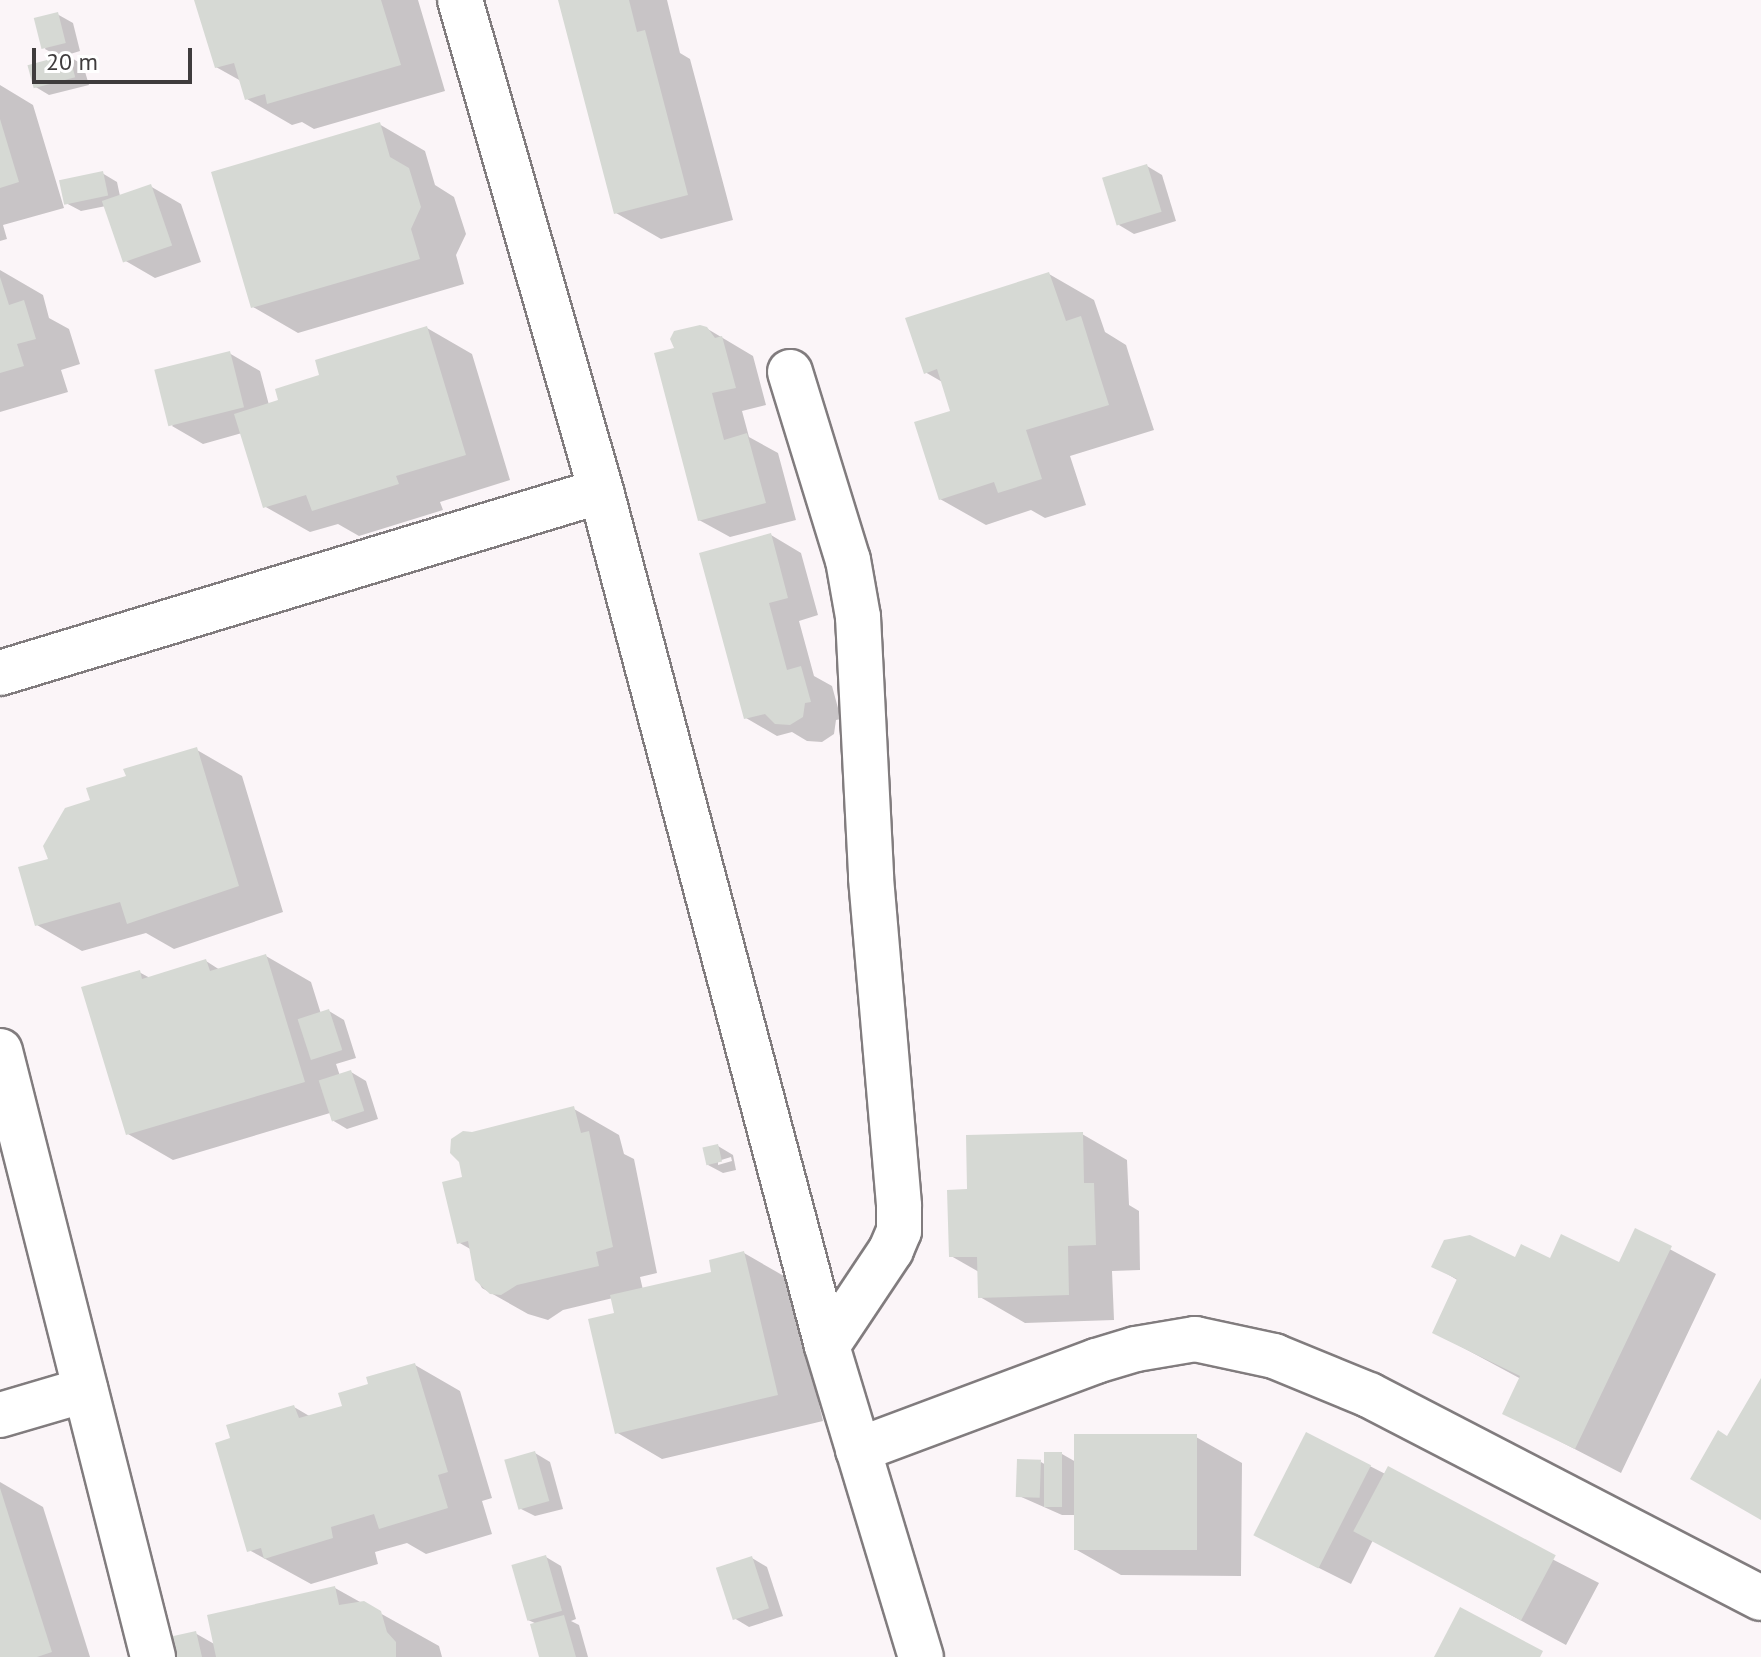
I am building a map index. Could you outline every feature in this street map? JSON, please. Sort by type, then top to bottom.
[{"type":"street","points":[[460,0],[601,491],[827,1346],[921,1657]]},
{"type":"street","points":[[790,372],[848,560],[858,617],[871,878],[899,1206],[899,1231],[891,1250],[827,1346]]},
{"type":"street","points":[[0,673],[601,491]]},
{"type":"street","points":[[0,1051],[153,1657]]},
{"type":"street","points":[[858,1450],[1096,1361],[1136,1349],[1195,1339],[1274,1356],[1369,1395],[1761,1598]]},
{"type":"street","points":[[0,1415],[85,1390]]},
{"type":"building","points":[[194,0],[381,0],[401,65],[267,104],[265,94],[245,100],[234,63],[215,68]]},
{"type":"building","points":[[558,0],[629,0],[637,32],[645,30],[688,195],[614,214]]},
{"type":"building","points":[[58,12],[66,43],[41,49],[34,18]]},
{"type":"building","points":[[69,54],[75,77],[34,88],[27,65]]},
{"type":"building","points":[[0,119],[19,182],[0,188]]},
{"type":"building","points":[[380,122],[390,157],[409,168],[421,207],[411,229],[420,259],[251,308],[211,172]]},
{"type":"building","points":[[1147,164],[1162,212],[1117,226],[1102,178]]},
{"type":"building","points":[[103,171],[108,195],[64,205],[59,180]]},
{"type":"building","points":[[151,184],[172,245],[123,262],[102,201]]},
{"type":"building","points":[[1049,272],[1066,321],[1081,316],[1109,405],[1026,430],[1042,479],[998,493],[994,482],[939,500],[914,422],[950,411],[937,369],[924,374],[905,318]]},
{"type":"building","points":[[0,277],[9,305],[24,300],[36,339],[17,344],[24,366],[0,373]]},
{"type":"building","points":[[700,325],[707,327],[715,338],[722,336],[736,388],[712,393],[724,440],[747,433],[766,503],[698,521],[654,353],[674,348],[670,339],[674,331]]},
{"type":"building","points":[[427,326],[466,455],[396,476],[399,484],[312,511],[306,495],[263,508],[234,414],[278,400],[275,389],[319,375],[315,360]]},
{"type":"building","points":[[230,351],[244,407],[168,426],[154,370]]},
{"type":"building","points":[[771,533],[788,598],[769,603],[787,670],[801,666],[811,702],[805,703],[803,717],[790,725],[775,724],[765,714],[744,719],[699,553]]},
{"type":"building","points":[[197,747],[239,886],[127,924],[120,902],[35,926],[18,867],[48,859],[43,846],[65,808],[90,800],[86,788],[126,776],[123,769]]},
{"type":"building","points":[[266,954],[305,1082],[126,1135],[81,987],[140,970],[142,979],[206,959],[210,971]]},
{"type":"building","points":[[329,1009],[342,1050],[311,1060],[298,1019]]},
{"type":"building","points":[[351,1070],[364,1111],[332,1121],[319,1081]]},
{"type":"building","points":[[574,1106],[581,1133],[589,1131],[613,1247],[596,1252],[599,1266],[517,1285],[501,1295],[490,1294],[475,1280],[468,1241],[457,1244],[442,1182],[462,1177],[459,1162],[450,1153],[451,1139],[463,1131],[472,1132]]},
{"type":"building","points":[[1083,1132],[1084,1183],[1094,1183],[1096,1245],[1068,1246],[1069,1295],[978,1298],[977,1257],[949,1257],[947,1190],[967,1189],[966,1135]]},
{"type":"building","points":[[718,1144],[722,1162],[706,1165],[702,1148]]},
{"type":"building","points":[[1635,1228],[1672,1246],[1575,1449],[1502,1414],[1520,1376],[1432,1333],[1457,1279],[1431,1267],[1444,1240],[1470,1235],[1515,1257],[1521,1244],[1550,1258],[1561,1234],[1619,1262]]},
{"type":"building","points":[[744,1251],[778,1395],[615,1434],[588,1319],[614,1313],[610,1295],[711,1272],[709,1260]]},
{"type":"building","points":[[415,1363],[448,1472],[438,1475],[448,1508],[379,1529],[374,1514],[331,1527],[333,1538],[264,1559],[261,1548],[247,1552],[215,1443],[230,1438],[226,1425],[294,1405],[299,1418],[342,1406],[338,1393],[368,1384],[366,1377]]},
{"type":"building","points":[[1761,1378],[1761,1520],[1690,1479],[1718,1430],[1727,1436]]},
{"type":"building","points":[[1306,1432],[1371,1465],[1318,1568],[1253,1535]]},
{"type":"building","points":[[1074,1434],[1197,1434],[1197,1550],[1074,1550]]},
{"type":"building","points":[[535,1451],[549,1501],[519,1510],[504,1460]]},
{"type":"building","points":[[1044,1452],[1062,1452],[1062,1507],[1044,1507]]},
{"type":"building","points":[[1017,1459],[1041,1460],[1040,1498],[1016,1497]]},
{"type":"building","points":[[1388,1466],[1556,1555],[1521,1621],[1353,1531]]},
{"type":"building","points":[[0,1488],[52,1652],[37,1657],[0,1657]]},
{"type":"building","points":[[546,1555],[562,1611],[527,1621],[511,1565]]},
{"type":"building","points":[[752,1556],[769,1608],[733,1620],[716,1568]]},
{"type":"building","points":[[335,1586],[339,1605],[364,1601],[381,1611],[387,1632],[396,1642],[396,1657],[216,1657],[207,1615]]},
{"type":"building","points":[[1460,1607],[1543,1651],[1540,1657],[1434,1657]]},
{"type":"building","points":[[564,1615],[576,1657],[539,1657],[530,1624]]},
{"type":"building","points":[[196,1631],[202,1657],[174,1657],[169,1637]]}]
